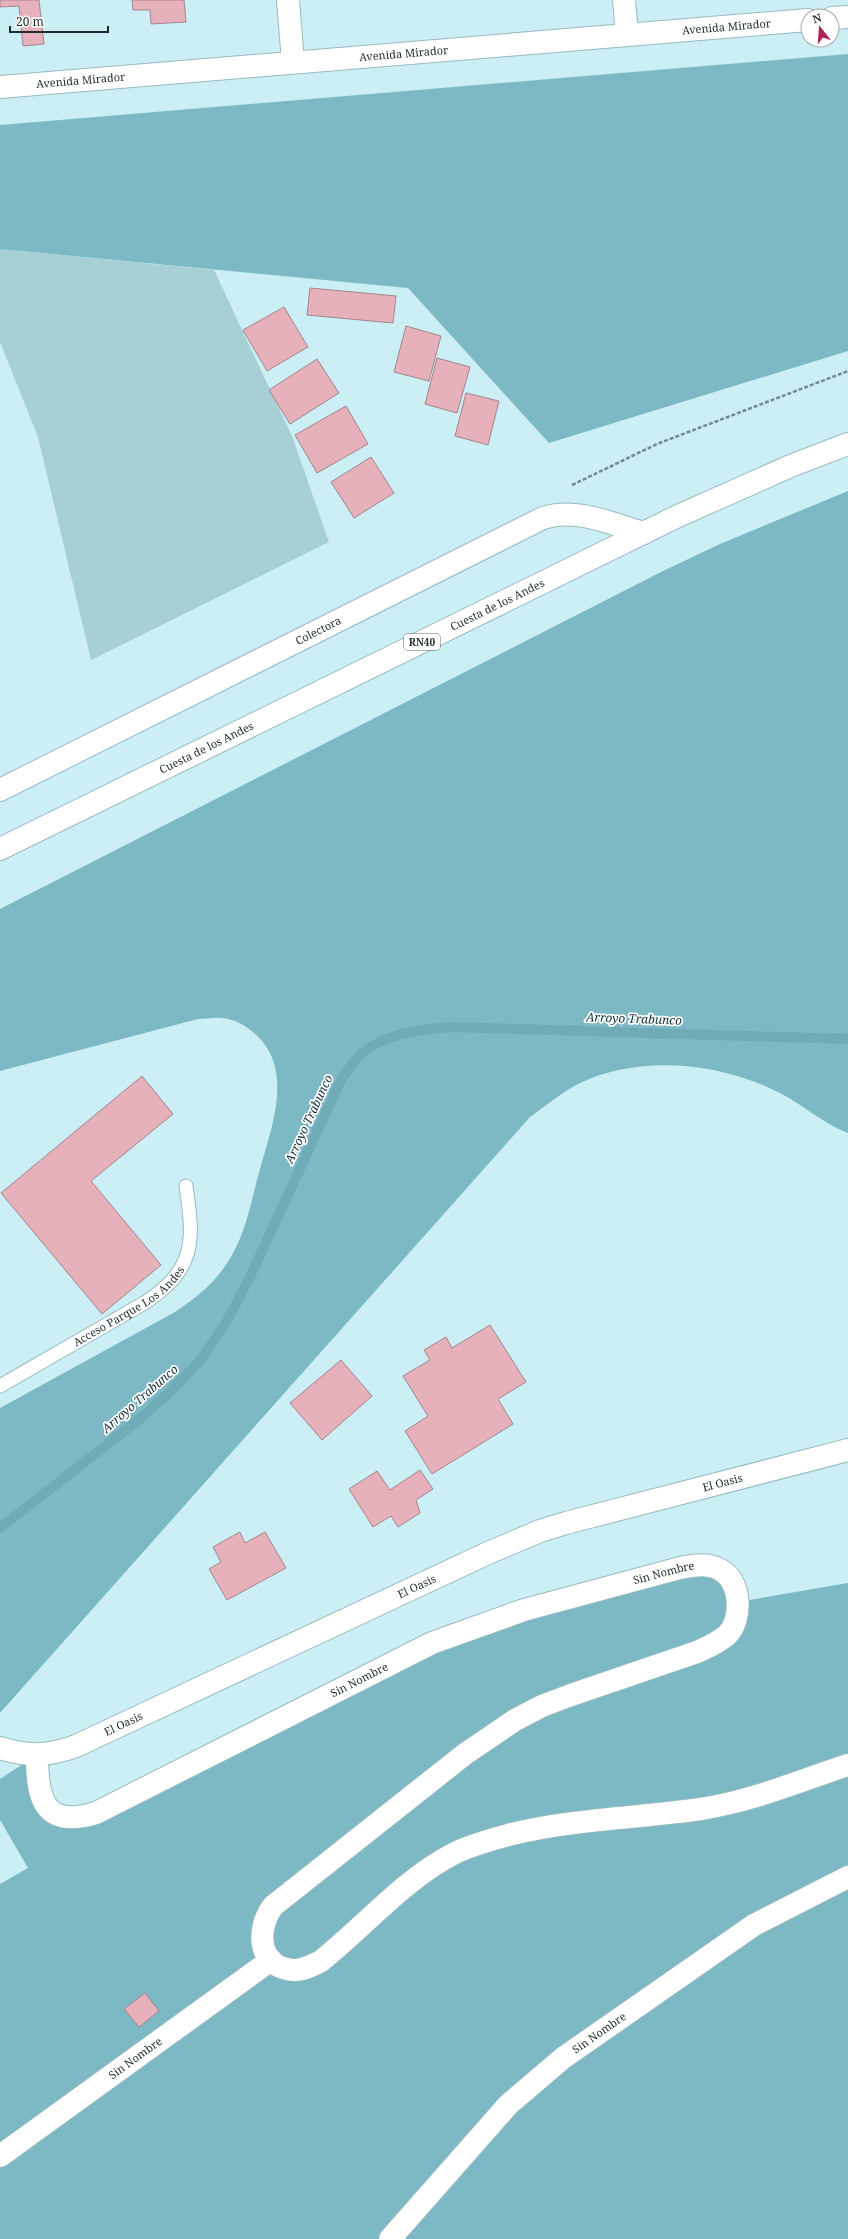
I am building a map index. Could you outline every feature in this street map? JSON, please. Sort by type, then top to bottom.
[{"type":"street","points":[[288,0],[293,62]]},
{"type":"street","points":[[624,0],[626,35]]},
{"type":"street","name":"Avenida Mirador","points":[[0,87],[800,21]]},
{"type":"street","name":"Cuesta de los Andes","points":[[0,849],[644,533],[750,483],[848,444]]},
{"type":"street","name":"Colectora","points":[[0,790],[543,518],[561,513],[577,514],[644,533]]},
{"type":"street","name":"El Oasis","points":[[0,1748],[18,1754],[37,1755],[57,1753],[76,1746],[488,1553],[540,1531],[848,1450]]},
{"type":"street","name":"Sin Nombre","points":[[0,2156],[271,1960],[264,1949],[261,1938],[262,1927],[266,1916],[274,1906],[488,1736],[542,1706],[697,1652],[713,1644],[728,1634],[736,1619],[738,1602],[734,1586],[725,1573],[712,1566],[695,1565],[524,1610],[462,1630],[399,1658],[96,1813],[83,1817],[70,1818],[58,1816],[46,1804],[38,1788],[37,1755]]},
{"type":"street","points":[[271,1960],[281,1967],[296,1970],[309,1967],[321,1961],[412,1881],[456,1853],[485,1841],[538,1828],[700,1809],[742,1802],[848,1765]]},
{"type":"street","name":"Sin Nombre","points":[[390,2239],[508,2105],[563,2058],[754,1925],[848,1877]]},
{"type":"lane","name":"Acceso Parque Los Andes","points":[[0,1386],[146,1302],[162,1291],[176,1276],[187,1259],[191,1240],[191,1221],[186,1186]]},
{"type":"shaded area","points":[[848,54],[848,351],[549,443],[408,288],[0,249],[0,125]]},
{"type":"shaded area","points":[[0,249],[214,270],[292,436],[329,542],[91,660],[38,437],[0,342]]},
{"type":"shaded area","points":[[848,491],[848,1133],[830,1125],[780,1093],[733,1075],[707,1069],[681,1066],[629,1068],[604,1074],[580,1083],[560,1095],[530,1117],[0,1713],[0,1408],[175,1312],[200,1294],[221,1272],[227,1264],[242,1235],[249,1213],[274,1116],[277,1098],[277,1080],[274,1063],[267,1047],[254,1033],[235,1021],[219,1018],[198,1019],[0,1071],[0,909],[663,571],[720,544]]},
{"type":"shaded area","points":[[712,1566],[738,1602],[848,1583],[848,2239],[0,2239],[0,1884],[28,1868],[0,1820],[0,1779],[37,1755],[37,1776],[70,1818],[399,1658]]},
{"type":"building","points":[[0,0],[39,0],[44,44],[23,46],[19,6],[0,7]]},
{"type":"building","points":[[132,0],[184,0],[186,22],[151,24],[150,10],[133,10]]},
{"type":"building","points":[[310,288],[396,296],[393,323],[307,315]]},
{"type":"building","points":[[284,307],[308,347],[267,371],[243,330]]},
{"type":"building","points":[[406,326],[441,336],[429,381],[394,372]]},
{"type":"building","points":[[437,358],[470,367],[457,413],[425,404]]},
{"type":"building","points":[[317,359],[339,393],[290,424],[269,390]]},
{"type":"building","points":[[466,393],[499,401],[488,445],[455,436]]},
{"type":"building","points":[[346,406],[368,444],[317,473],[295,435]]},
{"type":"building","points":[[371,457],[394,493],[354,518],[331,482]]},
{"type":"building","points":[[142,1076],[173,1114],[91,1181],[161,1265],[102,1314],[1,1193]]},
{"type":"building","points":[[490,1325],[526,1382],[498,1399],[513,1424],[432,1474],[405,1431],[428,1416],[403,1376],[430,1360],[424,1350],[446,1337],[452,1348]]},
{"type":"building","points":[[341,1360],[372,1396],[322,1440],[290,1403]]},
{"type":"building","points":[[420,1470],[433,1489],[416,1500],[420,1513],[398,1527],[391,1516],[373,1527],[349,1489],[377,1471],[390,1490]]},
{"type":"building","points":[[240,1532],[245,1543],[265,1532],[286,1568],[227,1600],[209,1569],[221,1562],[213,1547]]},
{"type":"building","points":[[145,1993],[159,2011],[139,2027],[124,2009]]},
{"type":"waterway","name":"Arroyo Trabunco","points":[[0,1528],[136,1422],[168,1394],[200,1361],[227,1321],[250,1277],[342,1078],[359,1056],[379,1042],[414,1031],[450,1027],[848,1039]]}]
